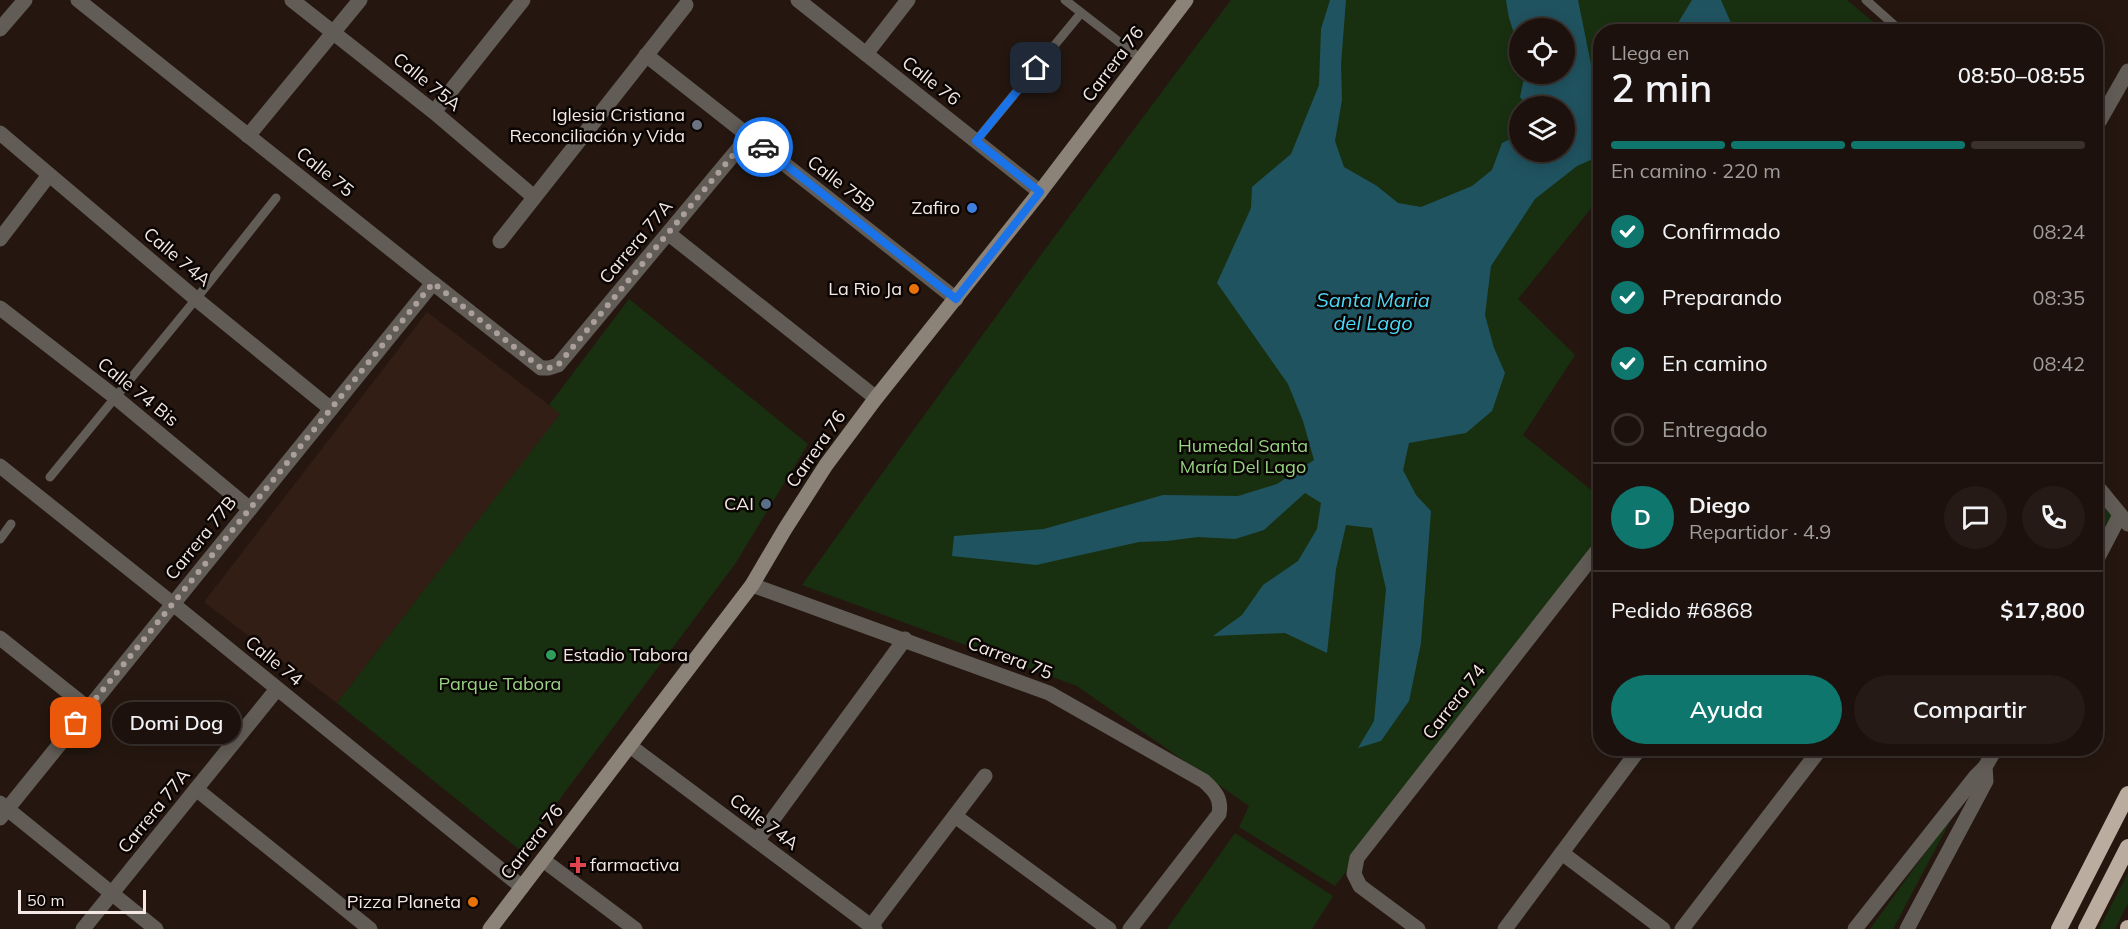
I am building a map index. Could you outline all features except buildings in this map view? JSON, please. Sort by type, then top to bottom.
[{"type":"highway","points":[[2059,929],[2128,794]]},
{"type":"highway","points":[[2086,929],[2128,847]]},
{"type":"main road","name":"Carrera 76","points":[[490,929],[752,585],[826,465],[1040,192],[1186,0]]},
{"type":"street","points":[[0,29],[25,0]]},
{"type":"street","name":"Calle 75","points":[[78,0],[541,368],[549,368]]},
{"type":"street","name":"Calle 75A","points":[[292,0],[434,112],[534,197]]},
{"type":"street","points":[[248,136],[360,0]]},
{"type":"street","points":[[434,112],[523,0]]},
{"type":"street","name":"Calle 76","points":[[798,0],[1040,192]]},
{"type":"street","points":[[867,54],[908,0]]},
{"type":"street","points":[[500,241],[686,4]]},
{"type":"street","name":"Calle 75B","points":[[646,55],[956,299]]},
{"type":"street","points":[[2103,115],[2128,71]]},
{"type":"street","name":"Calle 74A","points":[[0,133],[196,299],[331,409]]},
{"type":"street","name":"Carrera 77A","points":[[549,368],[558,365],[749,136]]},
{"type":"street","points":[[0,239],[49,175]]},
{"type":"street","points":[[669,234],[876,399]]},
{"type":"street","name":"Carrera 77B","points":[[2,810],[88,708],[433,283]]},
{"type":"street","name":"Calle 74 Bis","points":[[0,308],[115,396],[250,509]]},
{"type":"street","name":"Calle 74","points":[[0,465],[522,887]]},
{"type":"street","points":[[2103,494],[2124,519],[2103,550]]},
{"type":"street","name":"Carrera 74","points":[[1418,929],[1360,886],[1354,874],[1357,858],[1593,556]]},
{"type":"street","name":"Carrera 75","points":[[752,585],[1049,693],[1204,782],[1216,792],[1221,806],[1220,814],[1130,929]]},
{"type":"street","points":[[0,638],[88,708]]},
{"type":"street","points":[[757,841],[905,639]]},
{"type":"street","name":"Carrera 77A","points":[[83,929],[277,689]]},
{"type":"street","name":"Calle 74A","points":[[630,746],[873,928]]},
{"type":"street","points":[[1505,929],[1634,756]]},
{"type":"street","points":[[1682,929],[1815,756]]},
{"type":"street","points":[[1855,929],[1976,776],[1986,767],[1992,756]]},
{"type":"street","points":[[1907,929],[1986,781],[1986,767]]},
{"type":"street","points":[[873,928],[985,776]]},
{"type":"street","points":[[196,789],[370,929]]},
{"type":"street","points":[[2,810],[156,929]]},
{"type":"street","points":[[955,816],[1109,929]]},
{"type":"street","points":[[1562,853],[1663,929]]},
{"type":"street","points":[[543,860],[635,929]]},
{"type":"lane","points":[[1065,0],[1141,59]]},
{"type":"lane","points":[[1866,0],[1893,24]]},
{"type":"lane","points":[[976,141],[1082,13]]},
{"type":"lane","points":[[50,477],[276,198]]},
{"type":"lane","points":[[0,539],[11,524]]},
{"type":"shaded area","points":[[427,312],[561,414],[337,703],[204,602]]},
{"type":"green space","name":"Humedal Santa María Del Lago","points":[[1231,0],[1847,0],[1876,24],[1593,24],[1593,206],[1518,299],[1575,355],[1523,435],[1593,491],[1593,554],[1335,886],[1239,827],[1249,806],[1077,686],[802,585]]},
{"type":"green space","name":"Parque Tabora","points":[[629,299],[808,444],[735,564],[521,851],[337,703],[560,414],[549,405]]},
{"type":"green space","points":[[2103,504],[2114,517],[2103,535]]},
{"type":"green space","points":[[1955,812],[1893,929],[1870,929]]},
{"type":"green space","points":[[1235,833],[1333,896],[1312,929],[1167,929]]},
{"type":"green space","points":[[2128,873],[2128,903],[2115,929],[2099,929]]},
{"type":"water","name":"Santa Maria del Lago","points":[[1330,0],[1346,0],[1341,64],[1342,100],[1335,141],[1344,167],[1377,186],[1398,203],[1421,207],[1472,186],[1492,170],[1502,143],[1509,140],[1509,162],[1575,162],[1575,96],[1520,96],[1523,84],[1575,84],[1575,18],[1509,18],[1506,0],[1578,0],[1593,74],[1593,159],[1577,166],[1535,199],[1491,266],[1485,315],[1494,348],[1505,373],[1492,411],[1466,433],[1409,443],[1403,470],[1416,495],[1431,511],[1421,643],[1409,701],[1381,741],[1358,748],[1374,721],[1386,589],[1372,528],[1346,525],[1336,569],[1327,653],[1285,633],[1213,636],[1242,615],[1263,585],[1298,561],[1317,529],[1321,503],[1305,493],[1264,530],[1235,539],[1198,537],[1139,542],[1036,565],[952,556],[954,536],[1044,529],[1163,495],[1238,496],[1277,484],[1314,460],[1303,421],[1288,384],[1217,283],[1251,208],[1252,187],[1291,154],[1319,85],[1321,29]]},
{"type":"water","points":[[1692,0],[1721,0],[1732,24],[1677,24]]},
{"type":"way so far","points":[[76,723],[433,283],[541,368],[558,365],[749,136],[763,147]]},
{"type":"place","name":"Iglesia Cristiana Reconciliación y Vida","points":[[697,125]]},
{"type":"place","name":"Zafiro","points":[[972,208]]},
{"type":"place","name":"La Rio Ja","points":[[914,289]]},
{"type":"place","name":"CAI","points":[[766,504]]},
{"type":"place","name":"Estadio Tabora","points":[[551,655]]},
{"type":"place","name":"Domi Dog","points":[[76,723]]},
{"type":"place","name":"farmactiva","points":[[578,865]]},
{"type":"place","name":"Pizza Planeta","points":[[473,902]]},
{"type":"route","points":[[763,147],[956,299],[1040,192],[976,141],[1036,68]]}]
